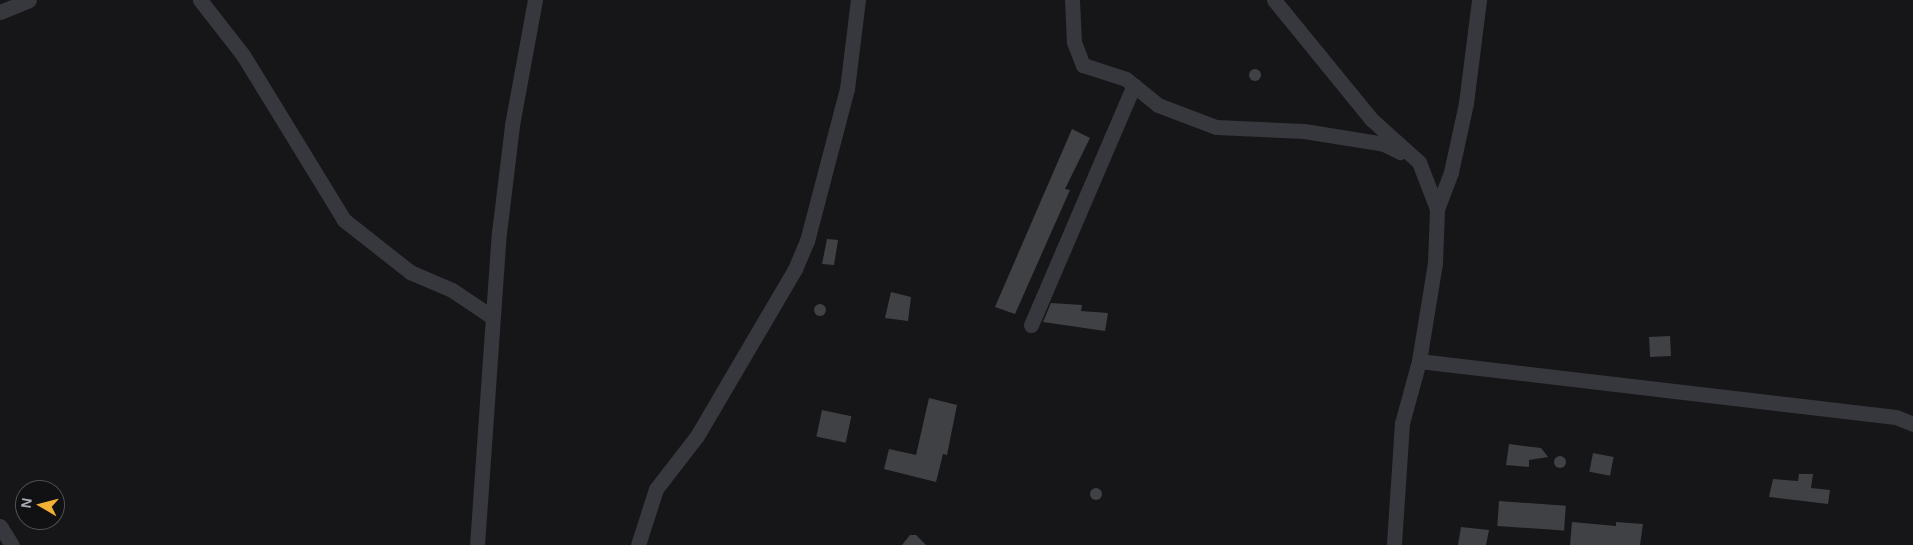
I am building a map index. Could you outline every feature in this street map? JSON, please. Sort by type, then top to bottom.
[{"type":"street","points":[[0,12],[29,0]]},
{"type":"street","points":[[200,0],[243,55],[344,220],[410,272],[452,290],[492,317]]},
{"type":"street","points":[[477,545],[492,317],[512,125],[534,0]]},
{"type":"street","points":[[638,545],[656,489],[697,436],[795,269],[807,241],[847,89],[858,0]]},
{"type":"street","points":[[1072,0],[1074,42],[1083,65],[1126,79],[1158,105],[1216,127],[1304,131],[1384,144],[1419,162]]},
{"type":"street","points":[[1394,545],[1402,423],[1419,361],[1434,263],[1437,209],[1451,172],[1466,103],[1479,0]]},
{"type":"street","points":[[1278,2],[1371,119],[1419,162],[1437,209]]},
{"type":"street","points":[[1031,325],[1134,85]]},
{"type":"street","points":[[1419,361],[1896,417],[1913,424]]},
{"type":"street","points":[[0,526],[12,545]]},
{"type":"building","points":[[1255,69],[1261,75],[1255,81],[1249,75]]},
{"type":"building","points":[[1072,129],[1090,138],[1065,189],[1070,190],[1015,314],[995,307]]},
{"type":"building","points":[[827,239],[838,240],[834,265],[822,264]]},
{"type":"building","points":[[891,292],[911,297],[908,321],[885,318]]},
{"type":"building","points":[[1051,303],[1082,305],[1081,311],[1108,313],[1105,331],[1043,322]]},
{"type":"building","points":[[820,304],[826,310],[820,316],[814,310]]},
{"type":"building","points":[[1670,336],[1671,356],[1650,357],[1649,337]]},
{"type":"building","points":[[929,398],[957,405],[947,455],[943,454],[936,482],[884,469],[889,449],[916,455]]},
{"type":"building","points":[[822,410],[851,416],[846,443],[816,436]]},
{"type":"building","points":[[1509,444],[1541,448],[1548,457],[1529,460],[1529,467],[1506,465]]},
{"type":"building","points":[[1593,453],[1614,457],[1610,476],[1589,472]]},
{"type":"building","points":[[1558,456],[1562,456],[1566,462],[1562,468],[1558,468],[1554,464],[1554,460]]},
{"type":"building","points":[[1799,474],[1813,474],[1811,488],[1830,490],[1828,504],[1769,497],[1773,479],[1798,481]]},
{"type":"building","points":[[1096,488],[1102,494],[1096,500],[1090,494]]},
{"type":"building","points":[[1499,501],[1566,506],[1564,531],[1497,526]]},
{"type":"building","points":[[1572,522],[1616,526],[1616,522],[1643,524],[1640,545],[1570,545]]},
{"type":"building","points":[[1461,527],[1489,530],[1486,545],[1458,545]]},
{"type":"building","points":[[910,535],[916,535],[926,545],[902,545]]}]
